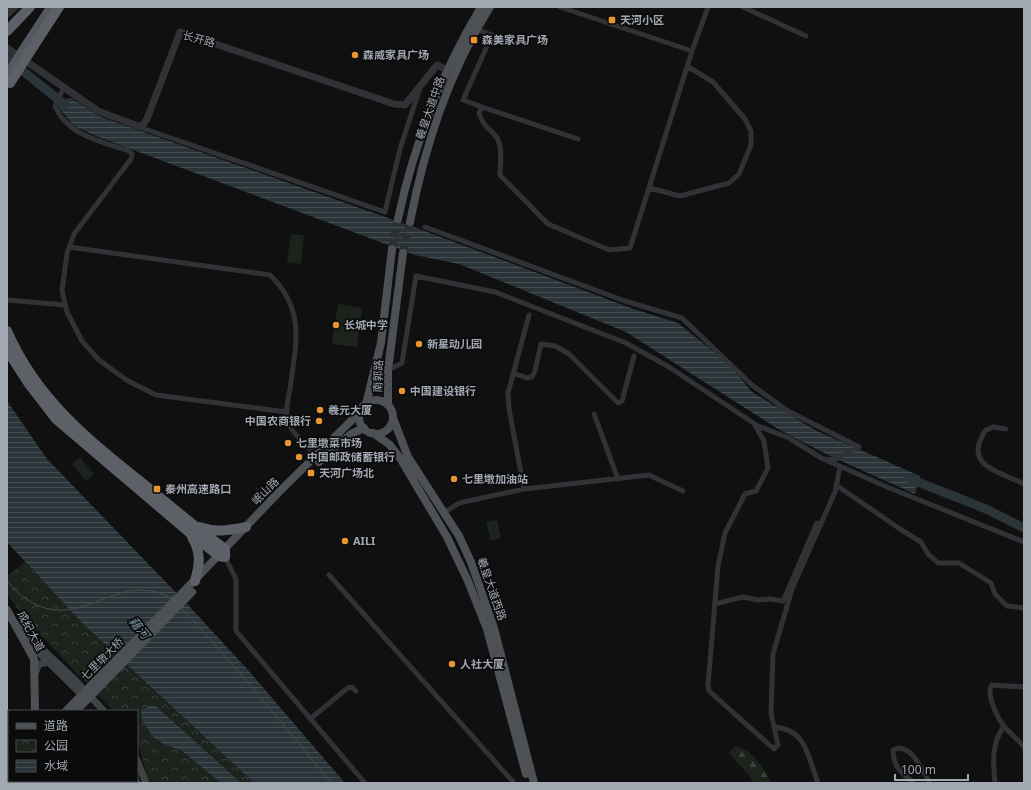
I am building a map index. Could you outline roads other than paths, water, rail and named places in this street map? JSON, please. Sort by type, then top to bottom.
[{"type":"highway","points":[[7,31],[30,7]]},
{"type":"highway","points":[[8,84],[51,7]]},
{"type":"highway","points":[[8,84],[59,7]]},
{"type":"highway","points":[[7,331],[14,348],[35,381],[61,414],[193,530],[200,556],[199,568],[191,587]]},
{"type":"highway","points":[[7,350],[28,384],[56,419],[223,554]]},
{"type":"highway","points":[[193,530],[228,531],[246,527]]},
{"type":"main road","name":"羲皇大道中路","points":[[410,222],[429,144],[446,89],[481,7]]},
{"type":"main road","name":"羲皇大道中路","points":[[398,219],[419,142],[447,70],[472,28],[490,7]]},
{"type":"main road","points":[[366,404],[379,400],[388,405],[392,411],[393,418],[391,425],[387,430],[374,433],[364,428],[361,423],[360,412],[366,404],[381,343],[392,249]]},
{"type":"main road","name":"南郭路","points":[[388,405],[388,370],[390,348],[403,253]]},
{"type":"main road","name":"岷山路","points":[[223,554],[246,527],[360,412]]},
{"type":"main road","name":"羲皇大道西路","points":[[393,418],[408,457],[416,472],[445,512],[460,536],[471,562],[494,628],[534,783]]},
{"type":"main road","name":"岷山路","points":[[191,587],[223,554],[338,444],[351,434],[364,428]]},
{"type":"main road","name":"羲皇大道西路","points":[[374,433],[389,444],[400,458],[447,537],[468,581],[487,629],[528,783]]},
{"type":"main road","name":"七里墩大桥","points":[[67,710],[191,587]]},
{"type":"main road","name":"七里墩大桥","points":[[77,710],[191,587]]},
{"type":"main road","name":"成纪大道","points":[[7,610],[30,661],[29,710]]},
{"type":"main road","name":"成纪大道","points":[[7,618],[15,626],[34,658],[35,710]]},
{"type":"main road","points":[[15,626],[74,679],[103,710]]},
{"type":"main road","points":[[23,638],[96,710]]},
{"type":"main road","points":[[35,673],[39,664],[49,662]]},
{"type":"main road","points":[[138,763],[146,783]]},
{"type":"main road","points":[[138,773],[142,783]]},
{"type":"street","points":[[7,14],[15,7]]},
{"type":"street","points":[[560,7],[692,51]]},
{"type":"street","points":[[482,107],[479,113],[484,126],[500,143],[500,175],[548,224],[609,250],[630,248],[687,66],[708,7]]},
{"type":"street","points":[[744,7],[806,36]]},
{"type":"street","points":[[472,28],[492,35],[463,100],[578,139]]},
{"type":"street","name":"长开路","points":[[138,126],[143,125],[147,119],[180,32],[394,104],[405,105],[437,65],[447,70]]},
{"type":"street","points":[[7,48],[98,111],[385,212],[400,149],[420,88]]},
{"type":"street","points":[[649,188],[680,196],[729,183],[739,174],[751,145],[751,131],[745,119],[713,82],[687,66]]},
{"type":"street","points":[[64,87],[55,106],[72,128],[81,134],[129,151],[132,154],[131,159],[74,234],[70,247],[62,290],[67,312],[82,341],[98,360],[128,382],[156,395],[287,412]]},
{"type":"street","points":[[425,227],[625,301],[682,318],[752,385],[764,394],[788,411],[859,447],[836,464],[834,483],[783,601],[770,599],[758,600],[743,597],[715,604]]},
{"type":"street","points":[[70,247],[270,275],[282,286],[289,298],[294,309],[296,322],[295,349],[287,412],[288,424],[317,457]]},
{"type":"street","points":[[388,370],[402,363],[416,276],[495,292],[626,343],[669,367],[755,425],[789,438],[823,459],[1024,542]]},
{"type":"street","points":[[7,300],[65,305]]},
{"type":"street","points":[[524,489],[509,409],[508,393],[529,315]]},
{"type":"street","points":[[513,373],[527,378],[532,377],[535,371],[541,344],[555,346],[569,354],[618,403],[622,401],[634,356]]},
{"type":"street","points":[[594,414],[618,479]]},
{"type":"street","points":[[755,425],[764,440],[768,468],[756,491],[745,494],[726,533],[718,566],[708,685],[709,691],[774,749],[778,745],[771,714],[773,654],[780,625],[792,589],[810,552],[836,486],[836,464]]},
{"type":"street","points":[[1006,429],[993,427],[986,430],[978,447],[978,456],[983,464],[1024,484]]},
{"type":"street","points":[[445,512],[459,503],[524,489],[649,475],[683,491]]},
{"type":"street","points":[[836,486],[921,542],[928,554],[938,563],[959,563],[991,583],[995,594],[1007,606],[1024,608]]},
{"type":"street","points":[[223,554],[236,580],[236,631],[365,783]]},
{"type":"street","points":[[329,575],[514,783]]},
{"type":"street","points":[[1024,687],[992,686],[990,688],[990,699],[1004,726],[1024,747]]},
{"type":"street","points":[[310,719],[349,687],[356,691]]},
{"type":"street","points":[[995,783],[992,753],[998,734],[1004,726]]},
{"type":"street","points":[[774,727],[789,729],[802,741],[809,756],[818,783]]},
{"type":"street","points":[[913,783],[895,766],[893,750],[896,748],[904,749],[913,756],[930,783]]},
{"type":"water","points":[[71,98],[101,117],[422,230],[631,308],[678,323],[729,364],[752,392],[817,431],[920,476],[915,494],[828,455],[778,429],[626,332],[459,264],[415,255],[96,136],[74,126],[59,108],[63,99]]},
{"type":"water","name":"藉河","points":[[7,401],[47,459],[189,606],[248,670],[345,783],[254,783],[80,621],[7,542]]},
{"type":"water","points":[[153,705],[241,783],[221,783],[181,750],[168,746],[153,737],[142,720],[141,710]]},
{"type":"waterway","points":[[7,58],[65,105]]},
{"type":"waterway","points":[[908,478],[986,509],[1024,528]]},
{"type":"tunnel","points":[[392,249],[398,219]]},
{"type":"tunnel","points":[[403,253],[410,222]]},
{"type":"tram line","points":[[7,580],[20,595],[37,605],[53,610],[69,610],[130,591],[146,590],[162,594],[169,598],[186,613],[224,655],[331,783]]},
{"type":"place","name":"天河小区","points":[[612,20]]},
{"type":"place","name":"森美家具广场","points":[[474,40]]},
{"type":"place","name":"森威家具广场","points":[[355,55]]},
{"type":"place","name":"长城中学","points":[[336,325]]},
{"type":"place","name":"新星动儿园","points":[[419,344]]},
{"type":"place","name":"中国建设银行","points":[[402,391]]},
{"type":"place","name":"羲元大厦","points":[[320,410]]},
{"type":"place","name":"中国农商银行","points":[[319,421]]},
{"type":"place","name":"七里墩菜市场","points":[[288,443]]},
{"type":"place","name":"中国邮政储蓄银行","points":[[299,457]]},
{"type":"place","name":"天河广场北","points":[[311,473]]},
{"type":"place","name":"七里墩加油站","points":[[454,479]]},
{"type":"place","name":"秦州高速路口","points":[[157,489]]},
{"type":"place","name":"AILI","points":[[345,541]]},
{"type":"place","name":"人社大厦","points":[[452,664]]}]
